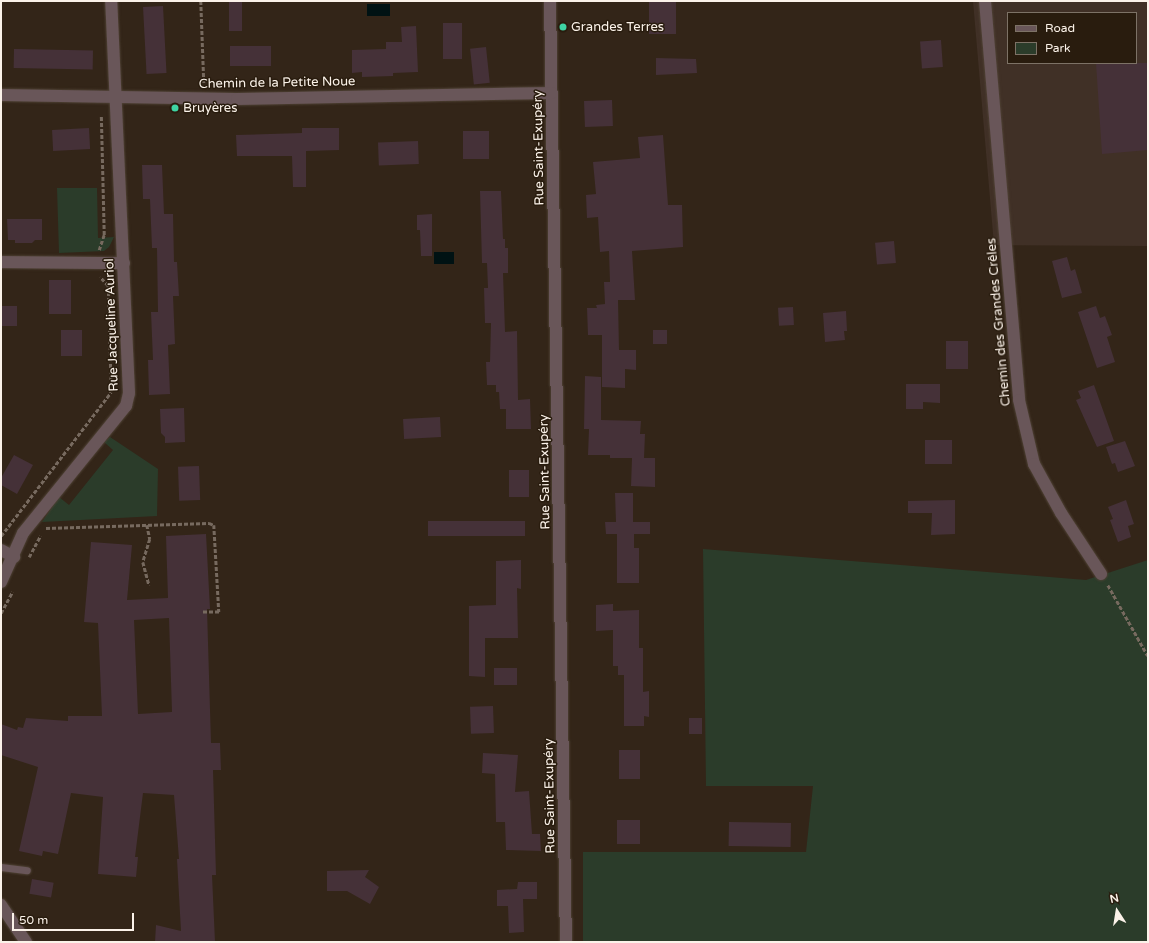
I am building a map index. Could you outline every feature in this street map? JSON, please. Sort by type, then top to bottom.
[{"type":"street","name":"Rue Jacqueline Auriol","points":[[1,582],[14,557],[23,533],[101,434],[126,406],[129,393],[111,1]]},
{"type":"street","name":"Rue Saint-Exupéry","points":[[550,1],[566,942]]},
{"type":"street","name":"Chemin des Grandes Crêles","points":[[985,1],[1019,400],[1034,464],[1061,513],[1102,574]]},
{"type":"street","name":"Chemin de la Petite Noue","points":[[1,95],[205,99],[552,93]]},
{"type":"street","points":[[1,262],[124,263]]},
{"type":"street","points":[[1,550],[14,557]]},
{"type":"street","points":[[1,905],[26,942]]},
{"type":"lane","points":[[1,866],[27,870]]},
{"type":"path","points":[[202,1],[205,99]]},
{"type":"path","points":[[1,536],[111,392],[108,286],[97,274],[95,263],[104,235],[100,97]]},
{"type":"path","points":[[44,528],[208,523],[214,525],[219,612],[202,612]]},
{"type":"path","points":[[148,525],[150,539],[143,562],[149,585]]},
{"type":"path","points":[[26,563],[40,535]]},
{"type":"path","points":[[1102,574],[1148,656]]},
{"type":"path","points":[[1,613],[15,584]]},
{"type":"shaded area","points":[[973,1],[1148,1],[1148,246],[994,245]]},
{"type":"shaded area","points":[[367,4],[390,4],[390,16],[367,16]]},
{"type":"shaded area","points":[[434,252],[454,252],[454,264],[434,264]]},
{"type":"green space","points":[[57,188],[97,188],[98,238],[114,237],[109,247],[104,251],[59,253]]},
{"type":"green space","points":[[110,437],[158,469],[157,516],[42,522],[59,497],[69,505],[113,450],[104,442]]},
{"type":"green space","points":[[703,549],[1086,580],[1148,560],[1148,942],[583,942],[583,852],[806,852],[813,786],[706,786]]},
{"type":"building","points":[[229,1],[242,1],[242,31],[229,31]]},
{"type":"building","points":[[649,1],[676,1],[676,34],[649,34]]},
{"type":"building","points":[[163,6],[167,73],[147,74],[143,7]]},
{"type":"building","points":[[443,23],[462,23],[462,59],[443,59]]},
{"type":"building","points":[[416,26],[418,72],[393,73],[393,76],[362,77],[362,72],[352,73],[352,50],[386,49],[386,42],[402,42],[401,27]]},
{"type":"building","points":[[941,40],[943,67],[922,68],[920,41]]},
{"type":"building","points":[[230,46],[271,46],[271,66],[230,66]]},
{"type":"building","points":[[486,47],[490,83],[474,84],[470,49]]},
{"type":"building","points":[[14,49],[93,50],[93,69],[14,68]]},
{"type":"building","points":[[656,58],[696,59],[697,73],[656,75]]},
{"type":"building","points":[[1148,63],[1148,150],[1102,154],[1096,64]]},
{"type":"building","points":[[612,100],[613,126],[585,127],[584,101]]},
{"type":"building","points":[[89,128],[90,149],[53,151],[52,130]]},
{"type":"building","points":[[302,128],[339,128],[339,150],[306,151],[306,187],[293,187],[292,156],[237,156],[236,135],[302,133]]},
{"type":"building","points":[[463,131],[489,131],[489,159],[463,159]]},
{"type":"building","points":[[663,135],[668,205],[682,205],[683,247],[632,251],[635,300],[618,300],[619,350],[636,350],[636,370],[625,369],[625,388],[602,387],[602,335],[588,335],[587,308],[597,308],[596,305],[605,304],[604,282],[610,282],[609,251],[600,252],[598,217],[587,218],[586,195],[596,194],[593,162],[640,158],[638,137]]},
{"type":"building","points":[[418,141],[419,164],[379,165],[378,142]]},
{"type":"building","points":[[142,165],[162,165],[164,214],[173,214],[174,262],[177,262],[179,296],[173,296],[175,344],[168,345],[170,394],[149,395],[148,360],[153,360],[151,312],[158,312],[157,248],[152,248],[150,199],[143,199]]},
{"type":"building","points":[[480,191],[501,191],[503,239],[505,239],[505,248],[508,248],[508,273],[503,273],[505,332],[517,331],[518,400],[530,399],[531,429],[506,429],[506,409],[500,409],[499,392],[496,392],[496,385],[487,385],[486,362],[490,362],[491,323],[485,323],[484,288],[488,288],[487,263],[482,263]]},
{"type":"building","points":[[432,214],[432,256],[421,256],[420,230],[417,230],[417,215]]},
{"type":"building","points":[[7,219],[42,219],[42,240],[35,240],[32,243],[15,243],[15,240],[8,240]]},
{"type":"building","points":[[894,241],[896,263],[877,265],[875,243]]},
{"type":"building","points":[[1067,257],[1071,271],[1075,269],[1082,293],[1062,298],[1052,261]]},
{"type":"building","points":[[49,280],[71,280],[71,314],[49,314]]},
{"type":"building","points":[[1,306],[17,306],[17,326],[1,326]]},
{"type":"building","points":[[1096,306],[1100,318],[1105,316],[1112,335],[1107,337],[1115,362],[1097,368],[1078,312]]},
{"type":"building","points":[[793,307],[794,325],[779,326],[778,308]]},
{"type":"building","points":[[846,311],[847,331],[844,331],[845,340],[825,342],[823,313]]},
{"type":"building","points":[[61,330],[82,330],[82,356],[61,356]]},
{"type":"building","points":[[653,330],[667,330],[667,344],[653,344]]},
{"type":"building","points":[[946,341],[968,341],[968,369],[946,369]]},
{"type":"building","points":[[585,376],[601,377],[601,420],[641,421],[640,434],[645,434],[644,458],[655,458],[655,487],[631,486],[632,458],[610,458],[610,455],[588,455],[589,429],[584,429]]},
{"type":"building","points":[[906,384],[940,384],[940,403],[923,402],[923,409],[906,409]]},
{"type":"building","points":[[1094,385],[1114,441],[1097,447],[1076,400],[1081,398],[1078,391]]},
{"type":"building","points":[[184,408],[185,442],[165,443],[165,437],[161,433],[160,409]]},
{"type":"building","points":[[440,417],[441,437],[404,439],[403,419]]},
{"type":"building","points":[[925,440],[952,440],[952,464],[925,464]]},
{"type":"building","points":[[1125,441],[1135,466],[1118,472],[1115,463],[1112,464],[1106,447]]},
{"type":"building","points":[[14,455],[33,465],[17,494],[1,485],[1,478]]},
{"type":"building","points":[[199,466],[200,500],[179,501],[178,467]]},
{"type":"building","points":[[509,470],[529,470],[529,497],[509,497]]},
{"type":"building","points":[[615,493],[633,493],[633,522],[650,522],[650,534],[634,534],[634,548],[639,548],[639,583],[617,583],[617,534],[606,534],[605,522],[616,522]]},
{"type":"building","points":[[955,500],[955,534],[931,535],[932,513],[908,513],[908,501]]},
{"type":"building","points":[[1126,500],[1134,524],[1128,526],[1131,537],[1118,542],[1110,520],[1113,519],[1108,507]]},
{"type":"building","points":[[428,521],[525,521],[525,536],[428,536]]},
{"type":"building","points":[[206,534],[210,609],[207,609],[211,743],[220,743],[221,770],[213,770],[216,875],[212,875],[215,942],[155,942],[156,925],[181,931],[177,859],[179,859],[174,795],[143,793],[135,857],[138,857],[136,877],[98,874],[103,797],[71,793],[58,854],[43,851],[42,856],[19,851],[38,767],[1,755],[1,724],[17,730],[18,727],[23,728],[26,718],[68,721],[68,716],[102,716],[98,623],[84,622],[91,542],[132,545],[127,600],[168,598],[166,536]],"holes":[[[169,618],[172,712],[138,714],[134,620]]]},
{"type":"building","points":[[521,560],[521,589],[517,588],[518,638],[485,638],[485,677],[469,676],[469,606],[496,605],[496,561]]},
{"type":"building","points":[[613,604],[613,611],[639,610],[639,648],[643,648],[643,692],[649,691],[649,717],[644,716],[644,726],[624,726],[624,675],[618,675],[618,666],[613,666],[613,630],[596,631],[596,605]]},
{"type":"building","points":[[494,668],[517,668],[517,685],[494,685]]},
{"type":"building","points":[[493,706],[494,733],[471,734],[470,707]]},
{"type":"building","points":[[689,718],[702,718],[702,734],[689,734]]},
{"type":"building","points":[[619,750],[640,750],[640,779],[619,779]]},
{"type":"building","points":[[483,753],[518,755],[515,792],[529,791],[532,834],[540,834],[541,851],[506,850],[505,822],[496,822],[495,774],[482,773]]},
{"type":"building","points":[[617,820],[640,820],[640,844],[617,844]]},
{"type":"building","points":[[729,822],[791,823],[791,847],[729,846]]},
{"type":"building","points":[[369,870],[365,877],[379,887],[370,904],[347,891],[327,891],[327,871]]},
{"type":"building","points":[[32,879],[54,883],[51,898],[29,894]]},
{"type":"building","points":[[518,882],[537,882],[537,899],[523,899],[524,932],[509,933],[508,906],[497,906],[497,890],[517,889]]},
{"type":"place","name":"Grandes Terres","points":[[563,27]]},
{"type":"place","name":"Bruyères","points":[[175,108]]}]
